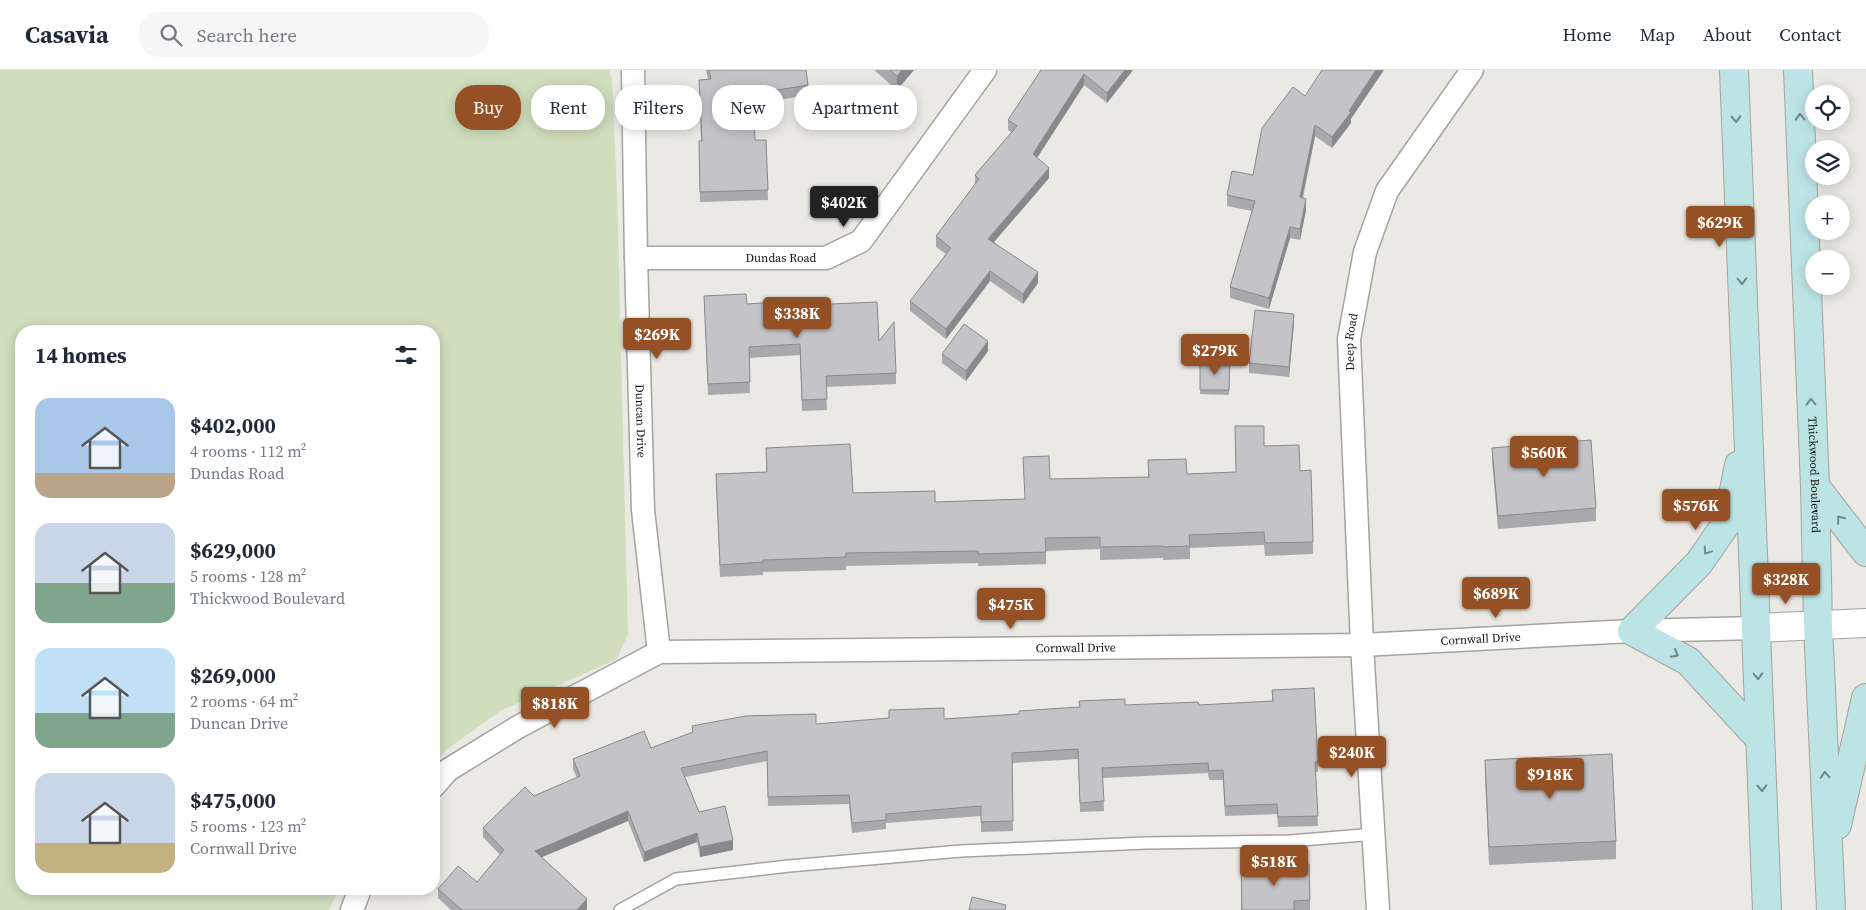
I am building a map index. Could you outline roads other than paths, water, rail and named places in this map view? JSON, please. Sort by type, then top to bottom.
[{"type":"main road","points":[[1734,70],[1767,910]]},
{"type":"main road","name":"Thickwood Boulevard","points":[[1798,70],[1815,486],[1818,624],[1831,910]]},
{"type":"main road","points":[[1748,424],[1728,521],[1699,564],[1632,631],[1688,661],[1760,739]]},
{"type":"main road","points":[[1815,486],[1866,552]]},
{"type":"main road","points":[[1829,859],[1866,698]]},
{"type":"street","name":"Duncan Drive","points":[[633,70],[643,510],[660,652]]},
{"type":"street","name":"Dundas Road","points":[[636,258],[826,258],[861,241],[985,70]]},
{"type":"street","name":"Deep Road","points":[[1378,910],[1375,834],[1362,645],[1349,339],[1364,252],[1387,191],[1472,70]]},
{"type":"street","points":[[1756,628],[1866,622]]},
{"type":"street","name":"Cornwall Drive","points":[[440,779],[448,770],[518,727],[660,652],[1362,645],[1632,631],[1756,628]]},
{"type":"street","points":[[352,910],[358,895]]},
{"type":"lane","points":[[620,910],[676,879],[789,866],[961,851],[1146,842],[1290,841],[1375,834]]}]
